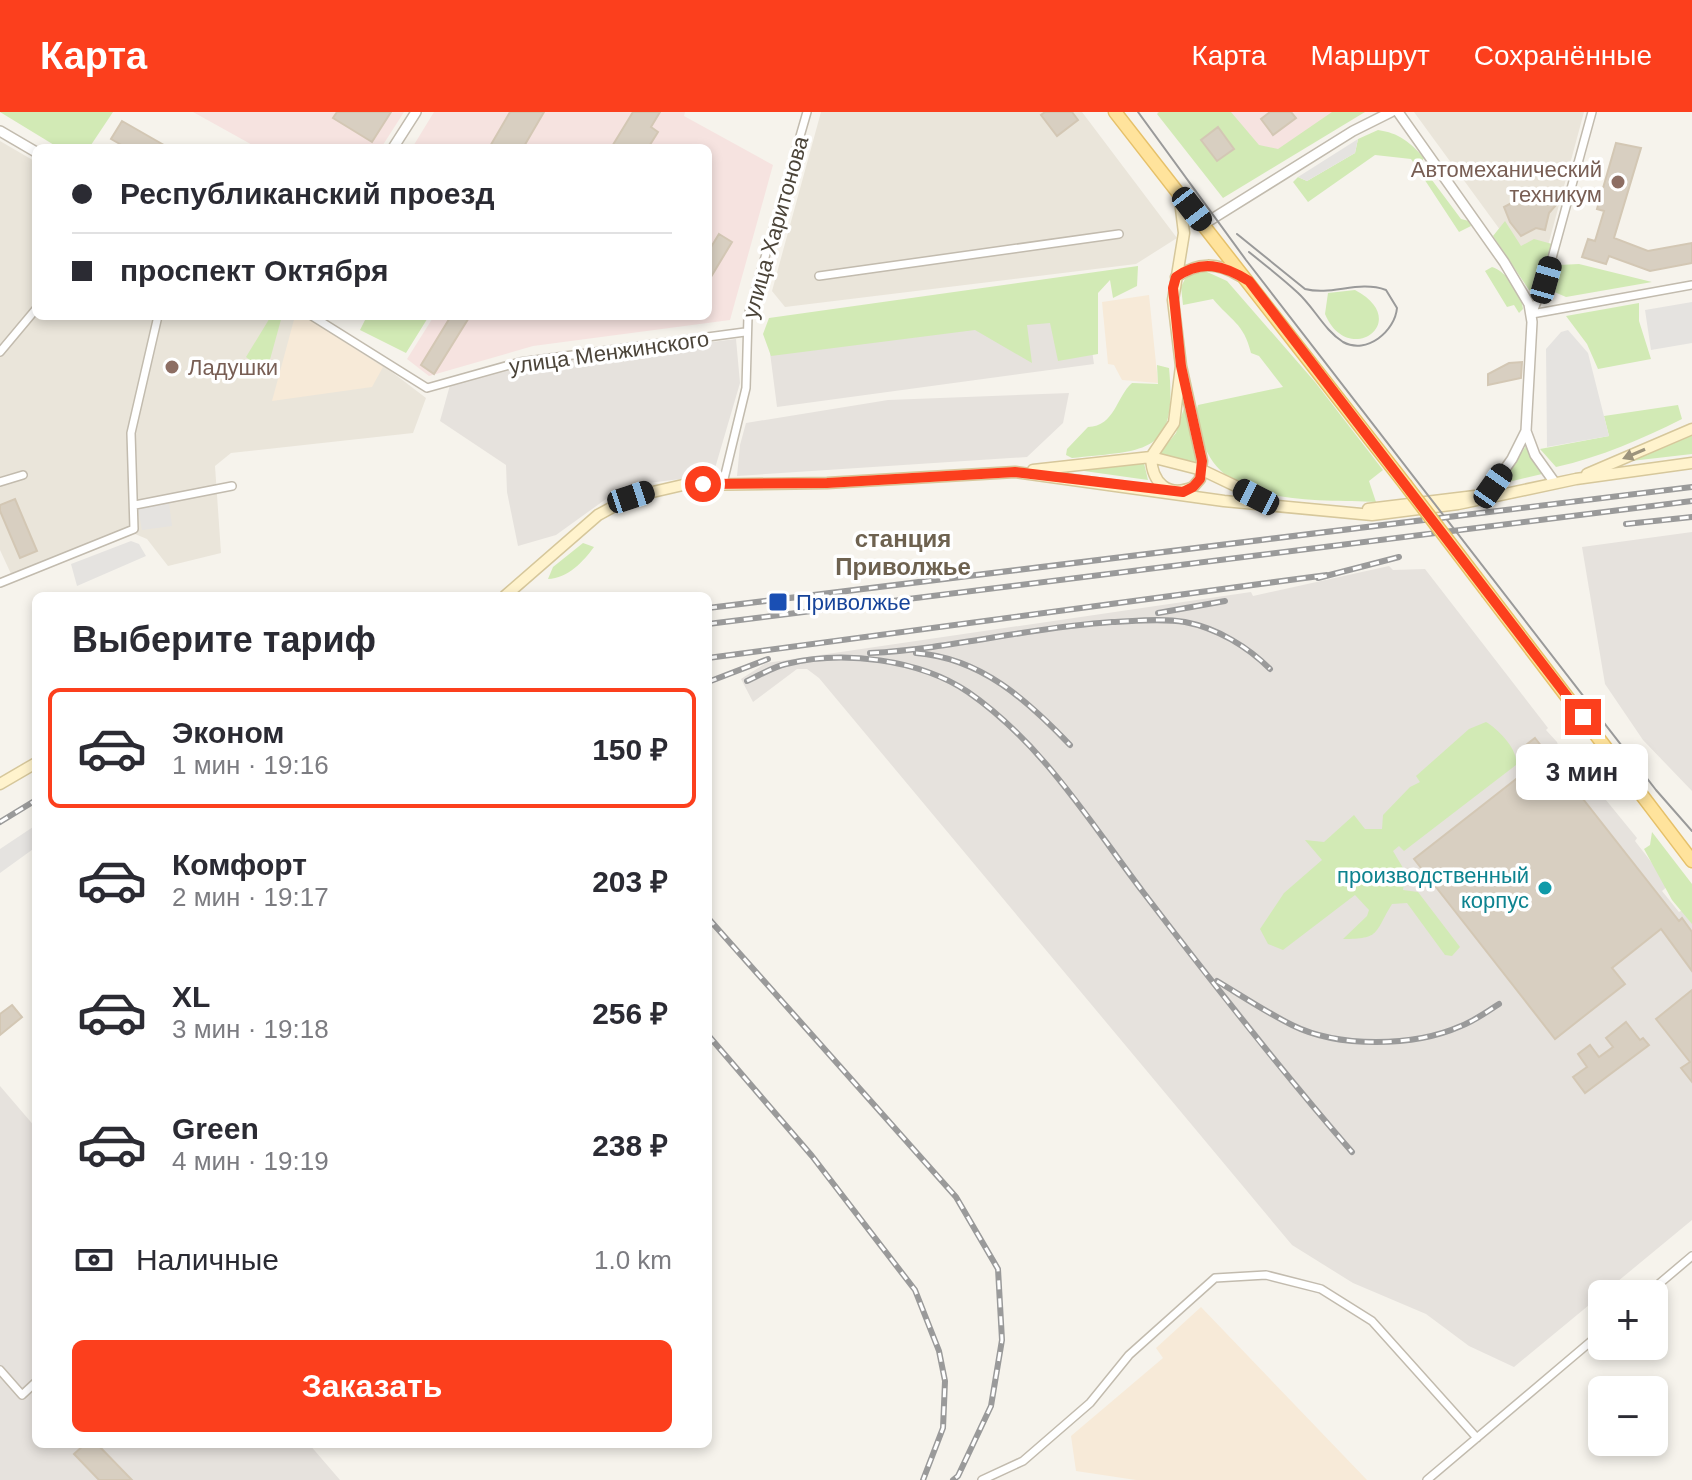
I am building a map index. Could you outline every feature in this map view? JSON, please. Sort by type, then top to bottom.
[{"type":"main road","points":[[1115,112],[1249,281],[1692,861]]},
{"type":"main road","points":[[1179,193],[1184,233],[1173,300],[1181,366],[1202,470],[1193,487],[1173,492],[1166,489],[1155,476],[1151,457],[1174,423],[1181,366]]},
{"type":"main road","points":[[1176,277],[1189,268],[1206,264],[1232,271],[1249,281]]},
{"type":"main road","points":[[1576,479],[1692,429]]},
{"type":"main road","points":[[510,592],[598,515],[659,488],[723,483],[827,483],[1015,472],[1151,457],[1202,470],[1278,506]]},
{"type":"main road","points":[[1015,472],[1330,513],[1457,496],[1486,496],[1576,479],[1692,463]]},
{"type":"main road","points":[[0,784],[32,765]]},
{"type":"street","points":[[396,144],[416,112]]},
{"type":"street","name":"улица Харитонова","points":[[723,483],[746,388],[745,332],[807,112]]},
{"type":"street","points":[[1204,224],[1353,131],[1391,112]]},
{"type":"street","points":[[1398,112],[1504,262],[1526,296],[1532,314]]},
{"type":"street","points":[[1555,483],[1535,455],[1526,431],[1532,314],[1546,280],[1592,112]]},
{"type":"street","points":[[0,131],[32,150]]},
{"type":"street","points":[[819,276],[1119,234]]},
{"type":"street","points":[[1532,314],[1692,285]]},
{"type":"street","points":[[0,352],[32,314]]},
{"type":"street","points":[[0,583],[134,529],[131,433],[157,320]]},
{"type":"street","name":"улица Менжинского","points":[[318,320],[427,388],[520,362],[745,332]]},
{"type":"street","points":[[1486,496],[1512,459],[1526,431]]},
{"type":"street","points":[[0,482],[23,475]]},
{"type":"street","points":[[135,505],[232,486]]},
{"type":"street","points":[[1664,1280],[1692,1256]]},
{"type":"street","points":[[982,1480],[1023,1461],[1079,1413],[1129,1355],[1215,1278],[1266,1275],[1321,1289],[1372,1321],[1477,1438]]},
{"type":"street","points":[[1427,1480],[1588,1344]]},
{"type":"street","points":[[0,1370],[22,1395],[32,1386]]},
{"type":"shaded area","points":[[193,112],[404,112],[384,144],[251,144]]},
{"type":"shaded area","points":[[434,112],[685,112],[684,116],[773,165],[730,320],[533,346],[429,376],[407,359],[431,320],[712,320],[712,144],[414,144]]},
{"type":"shaded area","points":[[821,112],[1082,112],[1177,238],[1136,264],[785,307],[772,291]]},
{"type":"shaded area","points":[[1157,112],[1363,112],[1223,197]]},
{"type":"shaded area","points":[[1414,112],[1584,112],[1542,268],[1533,275]]},
{"type":"shaded area","points":[[1358,139],[1355,153],[1307,181],[1298,177]]},
{"type":"shaded area","points":[[0,141],[32,160],[32,320],[305,320],[388,369],[426,398],[413,433],[231,453],[215,466],[221,553],[168,566],[147,539],[123,529],[12,576],[0,550]]},
{"type":"shaded area","points":[[1149,295],[1158,383],[1122,380],[1114,365],[1108,364],[1102,302]]},
{"type":"shaded area","points":[[1692,302],[1692,343],[1651,350],[1645,310]]},
{"type":"shaded area","points":[[1085,303],[1094,364],[777,407],[769,345]]},
{"type":"shaded area","points":[[294,320],[311,320],[383,367],[372,387],[272,401]]},
{"type":"shaded area","points":[[1568,330],[1588,353],[1609,436],[1547,447],[1546,349],[1561,332]]},
{"type":"shaded area","points":[[736,339],[740,383],[713,475],[624,486],[556,535],[518,546],[507,492],[506,465],[440,421],[450,385],[520,366]]},
{"type":"shaded area","points":[[1069,393],[1063,423],[1027,457],[737,476],[746,423],[888,400]]},
{"type":"shaded area","points":[[169,503],[172,526],[142,530],[138,508]]},
{"type":"shaded area","points":[[1692,532],[1692,791],[1643,740],[1605,684],[1582,547]]},
{"type":"shaded area","points":[[131,541],[139,544],[146,556],[77,586],[71,564]]},
{"type":"shaded area","points":[[1389,566],[1393,570],[1425,569],[1548,728],[1546,730],[1559,748],[1561,746],[1570,756],[1637,838],[1635,841],[1669,885],[1662,891],[1679,912],[1686,908],[1692,916],[1692,1220],[1619,1280],[1588,1280],[1588,1306],[1514,1367],[1469,1346],[1426,1314],[1353,1283],[1292,1245],[819,678],[807,669],[797,669],[753,702],[741,679],[766,663],[1251,592],[1253,596]]},
{"type":"shaded area","points":[[32,828],[32,850],[0,873],[0,849]]},
{"type":"shaded area","points":[[0,1086],[32,1123],[32,1448],[312,1448],[340,1480],[0,1480]]},
{"type":"shaded area","points":[[1201,1307],[1367,1480],[1136,1480],[1076,1471],[1071,1436],[1163,1358],[1156,1348]]},
{"type":"green space","points":[[0,112],[113,112],[92,144],[52,144]]},
{"type":"green space","points":[[1231,112],[1259,145],[1278,149],[1332,112],[1365,112],[1223,198],[1157,114]]},
{"type":"green space","points":[[1378,130],[1398,136],[1419,152],[1424,158],[1420,164],[1461,219],[1469,221],[1471,226],[1459,232],[1411,159],[1375,155],[1308,202],[1293,182],[1298,177],[1307,181],[1355,153],[1358,139]]},
{"type":"green space","points":[[1505,221],[1521,246],[1534,239],[1552,244],[1535,292],[1529,290],[1493,236]]},
{"type":"green space","points":[[1579,264],[1652,282],[1566,297],[1552,291],[1559,265]]},
{"type":"green space","points":[[1138,266],[1137,286],[1113,298],[1110,280],[1098,293],[1098,354],[1058,361],[1050,323],[1027,325],[1032,363],[975,330],[771,356],[763,334],[769,318]]},
{"type":"green space","points":[[1492,267],[1503,273],[1517,290],[1523,309],[1519,313],[1514,305],[1507,307],[1485,271]]},
{"type":"green space","points":[[1205,271],[1227,281],[1315,382],[1383,470],[1369,481],[1376,502],[1276,496],[1230,478],[1214,463],[1199,428],[1198,405],[1283,387],[1259,356],[1251,353],[1240,328],[1213,299],[1183,305],[1181,287],[1186,277]]},
{"type":"green space","points":[[1355,290],[1372,302],[1378,315],[1378,326],[1360,339],[1348,338],[1335,330],[1325,314],[1328,293]]},
{"type":"green space","points":[[1639,303],[1639,321],[1651,359],[1598,369],[1587,344],[1566,316]]},
{"type":"green space","points":[[269,320],[281,320],[266,374],[246,357]]},
{"type":"green space","points":[[365,320],[427,320],[406,353],[360,330]]},
{"type":"green space","points":[[1157,365],[1169,368],[1168,418],[1162,433],[1151,443],[1137,449],[1072,458],[1066,455],[1067,449],[1088,427],[1104,422],[1110,416],[1132,383],[1158,384]]},
{"type":"green space","points":[[1678,405],[1682,419],[1589,458],[1556,467],[1540,449],[1609,436],[1604,416]]},
{"type":"green space","points":[[1184,408],[1197,464],[1159,454],[1176,433]]},
{"type":"green space","points":[[1692,434],[1692,454],[1631,461]]},
{"type":"green space","points":[[1526,446],[1542,474],[1500,484]]},
{"type":"green space","points":[[1144,463],[1148,480],[1077,470]]},
{"type":"green space","points":[[583,543],[594,547],[580,563],[562,576],[548,579],[553,567]]},
{"type":"green space","points":[[1486,722],[1511,747],[1516,765],[1404,851],[1399,846],[1393,851],[1406,873],[1403,890],[1418,892],[1460,947],[1452,956],[1445,955],[1407,903],[1392,904],[1379,928],[1370,936],[1343,939],[1367,916],[1369,910],[1355,895],[1283,950],[1268,944],[1260,929],[1284,893],[1322,860],[1305,840],[1324,842],[1354,815],[1365,829],[1382,829],[1383,815],[1410,787],[1420,782],[1416,776],[1469,729]]},
{"type":"green space","points":[[1652,832],[1692,884],[1692,924],[1672,900],[1644,849],[1650,845]]},
{"type":"building","points":[[337,112],[391,112],[372,142],[333,118]]},
{"type":"building","points":[[510,112],[544,112],[525,144],[491,144]]},
{"type":"building","points":[[633,112],[660,112],[651,127],[658,132],[650,144],[613,144]]},
{"type":"building","points":[[1045,112],[1072,112],[1078,120],[1057,136],[1041,115]]},
{"type":"building","points":[[1270,112],[1291,112],[1296,118],[1273,135],[1261,119]]},
{"type":"building","points":[[122,121],[162,144],[120,144],[111,139]]},
{"type":"building","points":[[1218,127],[1234,149],[1217,161],[1201,140]]},
{"type":"building","name":"Автомеханический техникум","points":[[1616,143],[1641,148],[1614,238],[1648,251],[1692,243],[1692,263],[1650,271],[1609,256],[1606,264],[1582,257],[1588,239],[1595,241],[1604,211],[1597,209]]},
{"type":"building","points":[[1537,193],[1558,198],[1556,205],[1549,213],[1545,230],[1536,228],[1521,236],[1510,222],[1504,207],[1519,199],[1524,204],[1533,203]]},
{"type":"building","points":[[719,234],[732,242],[712,275],[712,245]]},
{"type":"building","points":[[449,320],[468,320],[434,374],[421,365]]},
{"type":"building","points":[[1522,362],[1521,378],[1488,385],[1488,374],[1509,363]]},
{"type":"building","points":[[15,499],[37,551],[20,558],[0,511],[0,505]]},
{"type":"building","name":"производственный корпус","points":[[1535,738],[1679,921],[1682,918],[1692,932],[1692,971],[1661,929],[1612,968],[1625,984],[1555,1039],[1414,859],[1539,761],[1526,745]]},
{"type":"building","points":[[1692,990],[1692,1082],[1681,1068],[1690,1062],[1656,1019]]},
{"type":"building","points":[[12,1005],[22,1017],[0,1035],[0,1014]]},
{"type":"building","points":[[1626,1022],[1640,1040],[1643,1038],[1649,1045],[1585,1093],[1573,1077],[1587,1067],[1578,1054],[1590,1045],[1599,1057],[1613,1047],[1606,1038]]},
{"type":"building","points":[[81,1448],[101,1448],[132,1480],[99,1480],[74,1454]]},
{"type":"tram line","points":[[1138,112],[1246,260],[1656,790],[1692,831]]},
{"type":"tram line","points":[[1237,234],[1305,289],[1325,291],[1376,287],[1386,290],[1397,308],[1395,317],[1385,332],[1370,343],[1352,345],[1343,342],[1297,292],[1249,252]]},
{"type":"railway","points":[[712,608],[1692,487]]},
{"type":"railway","points":[[712,624],[1692,501]]},
{"type":"railway","points":[[1626,524],[1692,517]]},
{"type":"railway","points":[[1318,578],[1399,557]]},
{"type":"railway","points":[[712,657],[1327,575]]},
{"type":"railway","points":[[1158,613],[1225,601]]},
{"type":"railway","points":[[870,653],[931,647],[1051,628],[1167,620],[1197,625],[1220,634],[1242,646],[1270,669]]},
{"type":"railway","points":[[916,653],[961,663],[982,672],[1020,697],[1070,745]]},
{"type":"railway","points":[[712,680],[768,659]]},
{"type":"railway","points":[[747,681],[781,665],[808,660],[880,660],[927,672],[948,681],[995,712],[1042,759],[1220,991],[1352,1152]]},
{"type":"railway","points":[[0,822],[32,802]]},
{"type":"railway","points":[[712,922],[956,1197],[998,1269],[1002,1340],[991,1406],[958,1476],[953,1480]]},
{"type":"railway","points":[[1217,981],[1292,1025],[1311,1033],[1353,1041],[1399,1041],[1442,1033],[1471,1022],[1499,1004]]},
{"type":"railway","points":[[712,1040],[812,1156],[915,1290],[939,1351],[945,1381],[943,1428],[923,1480]]},
{"type":"place","name":"Автомеханический техникум","points":[[1618,182]]},
{"type":"place","name":"Ладушки","points":[[172,367]]},
{"type":"place","name":"Приволжье","points":[[778,602]]},
{"type":"place","name":"производственный корпус","points":[[1545,888]]},
{"type":"district","name":"станция Приволжье","points":[[903,553]]},
{"type":"route","points":[[703,484],[827,483],[1015,472],[1183,492],[1200,479],[1202,461],[1181,366],[1173,288],[1176,277],[1189,268],[1206,264],[1216,266],[1249,281],[1583,717]]}]
